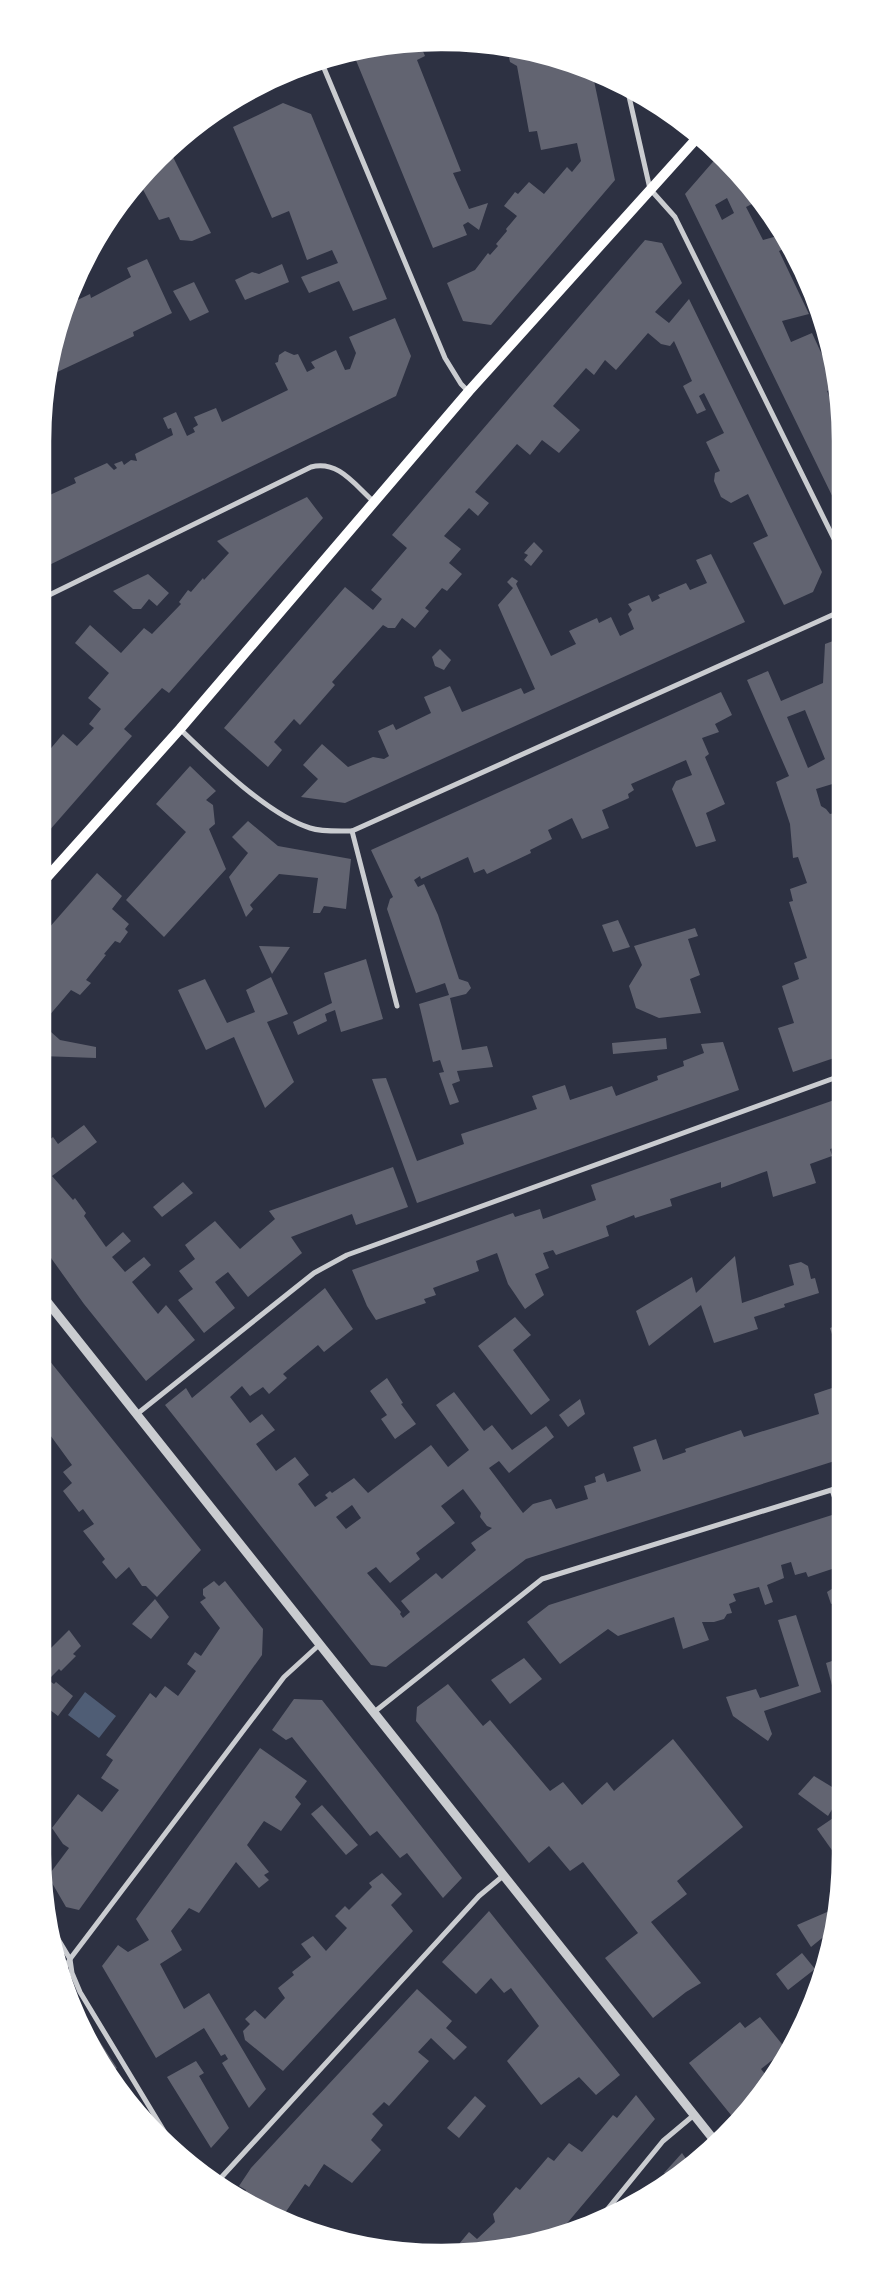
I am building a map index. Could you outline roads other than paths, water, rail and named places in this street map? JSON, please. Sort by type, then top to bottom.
[{"type":"main road","points":[[50,874],[180,729],[469,391],[694,142]]},
{"type":"street","points":[[324,68],[444,358],[461,384],[469,391]]},
{"type":"street","points":[[629,98],[650,190],[675,217],[833,537]]},
{"type":"street","points":[[50,595],[311,467],[321,464],[331,466],[373,501]]},
{"type":"street","points":[[180,729],[202,751],[283,817],[312,829],[352,831],[833,615]]},
{"type":"street","points":[[352,831],[397,1006]]},
{"type":"street","points":[[137,1414],[314,1273],[347,1255],[833,1079]]},
{"type":"street","points":[[50,1305],[711,2137]]},
{"type":"street","points":[[373,1712],[542,1579],[832,1490],[833,1493]]},
{"type":"street","points":[[67,1966],[70,1959],[284,1677],[319,1645]]},
{"type":"street","points":[[221,2177],[480,1896],[503,1876]]},
{"type":"street","points":[[61,1944],[70,1959],[72,1974],[80,1992],[161,2126]]},
{"type":"street","points":[[609,2208],[663,2141],[694,2115]]},
{"type":"water","points":[[85,1692],[116,1716],[99,1738],[68,1715]]}]
